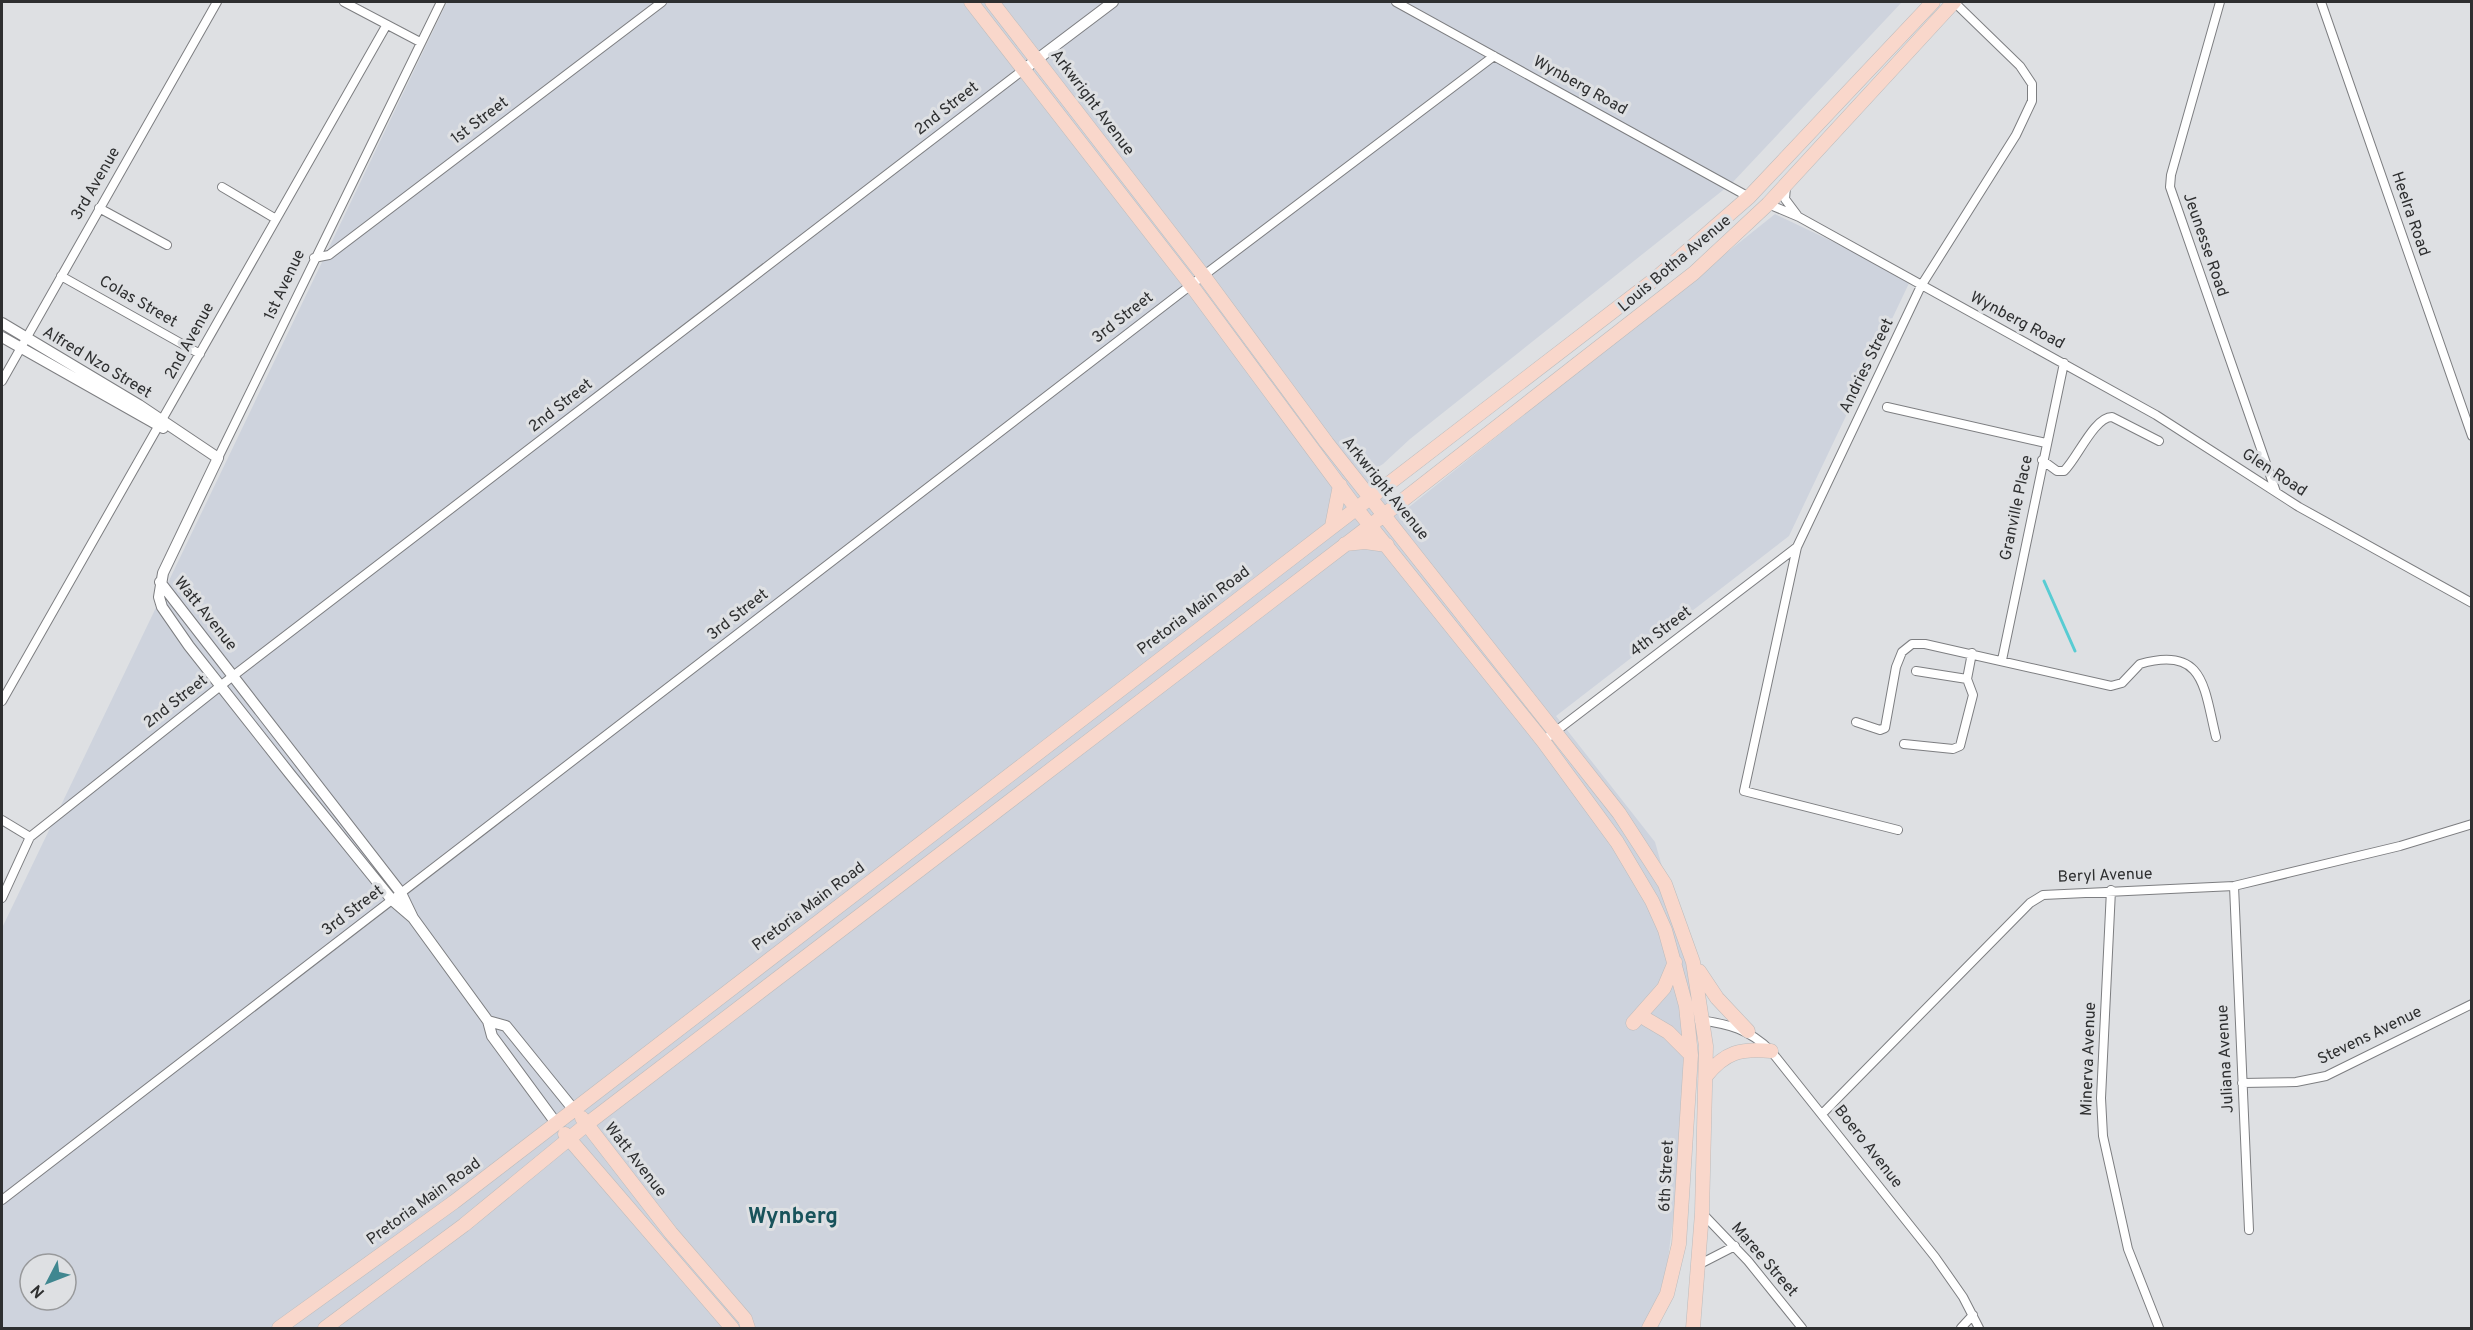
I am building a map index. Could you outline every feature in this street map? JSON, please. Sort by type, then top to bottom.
[{"type":"main road","name":"Arkwright Avenue","points":[[971,2],[1191,285],[1356,507],[1543,741],[1638,875],[1665,930],[1688,1019]]},
{"type":"main road","name":"Arkwright Avenue","points":[[992,2],[1038,58],[1203,275],[1309,419],[1631,829],[1654,864],[1676,908],[1693,962],[1704,1021],[1706,1076],[1702,1213],[1693,1329]]},
{"type":"main road","name":"Louis Botha Avenue","points":[[1356,507],[1655,279],[1724,222],[1934,2]]},
{"type":"main road","name":"Louis Botha Avenue","points":[[1371,525],[1694,273],[1768,204],[1954,2]]},
{"type":"main road","points":[[1332,526],[1340,485]]},
{"type":"main road","name":"Pretoria Main Road","points":[[279,1329],[454,1202],[1356,507]]},
{"type":"main road","points":[[325,1329],[465,1225],[587,1124],[1371,525]]},
{"type":"main road","points":[[1345,544],[1387,545]]},
{"type":"main road","points":[[1675,962],[1664,988],[1640,1021],[1668,1032],[1691,1055]]},
{"type":"main road","points":[[1693,962],[1717,998],[1748,1031]]},
{"type":"main road","name":"6th Street","points":[[1649,1329],[1667,1294],[1679,1244],[1691,1055],[1688,1019]]},
{"type":"main road","points":[[1706,1076],[1731,1052],[1741,1049],[1771,1051]]},
{"type":"main road","name":"Watt Avenue","points":[[574,1110],[744,1320],[748,1329]]},
{"type":"main road","name":"Watt Avenue","points":[[556,1123],[732,1329]]},
{"type":"main road","points":[[668,1256],[681,1244]]},
{"type":"street","name":"3rd Avenue","points":[[2,381],[217,2]]},
{"type":"street","points":[[344,2],[420,42]]},
{"type":"street","name":"1st Avenue","points":[[160,582],[314,258],[441,2]]},
{"type":"street","name":"1st Street","points":[[314,258],[329,255],[662,2]]},
{"type":"street","name":"2nd Street","points":[[30,837],[233,676],[1113,2]]},
{"type":"street","name":"Wynberg Road","points":[[1396,2],[1749,197]]},
{"type":"street","name":"Andries Street","points":[[1898,830],[1744,791],[1797,547],[1921,286],[2016,135],[2032,101],[2032,84],[2020,66],[1954,2]]},
{"type":"street","name":"Jeunesse Road","points":[[2220,2],[2171,175],[2170,187],[2276,494]]},
{"type":"street","name":"Heelra Road","points":[[2321,2],[2472,436]]},
{"type":"street","name":"2nd Avenue","points":[[2,701],[386,26]]},
{"type":"street","name":"3rd Street","points":[[2,1200],[1203,275],[1494,56]]},
{"type":"street","name":"Wynberg Road","points":[[1789,181],[1784,192],[1785,199],[1799,217]]},
{"type":"street","points":[[222,187],[276,219]]},
{"type":"street","name":"Wynberg Road","points":[[1768,204],[1799,217],[2064,363]]},
{"type":"street","points":[[99,208],[167,245]]},
{"type":"street","name":"Colas Street","points":[[61,276],[200,354]]},
{"type":"street","name":"Alfred Nzo Street","points":[[2,323],[218,458]]},
{"type":"street","name":"Alfred Nzo Street","points":[[2,337],[161,423]]},
{"type":"street","name":"Glen Road","points":[[2064,363],[2195,439],[2276,494],[2472,603]]},
{"type":"street","name":"Granville Place","points":[[2002,660],[2064,363]]},
{"type":"street","points":[[1887,407],[2046,443]]},
{"type":"street","points":[[2043,460],[2057,471],[2064,471],[2098,423],[2107,417],[2112,417],[2158,441]]},
{"type":"street","name":"4th Street","points":[[1543,741],[1797,547]]},
{"type":"street","name":"Watt Avenue","points":[[160,582],[402,893],[413,918],[488,1021],[492,1036],[556,1123]]},
{"type":"street","name":"Watt Avenue","points":[[160,582],[162,607],[220,687],[392,900],[413,918]]},
{"type":"street","points":[[1856,723],[1880,730],[1885,728],[1896,667],[1902,652],[1912,644],[1925,644],[2118,686],[2140,664],[2185,662],[2202,681],[2216,737]]},
{"type":"street","points":[[1904,744],[1953,749],[1960,746],[1973,695],[1967,679],[1972,653]]},
{"type":"street","points":[[1916,671],[1967,679]]},
{"type":"street","points":[[2,820],[30,837],[2,898]]},
{"type":"street","name":"Beryl Avenue","points":[[1823,1113],[2037,897],[2049,893],[2234,886],[2400,846],[2472,824]]},
{"type":"street","name":"Juliana Avenue","points":[[2234,886],[2249,1230]]},
{"type":"street","name":"Minerva Avenue","points":[[2111,890],[2101,1098],[2103,1136],[2128,1249],[2159,1329]]},
{"type":"street","name":"Stevens Avenue","points":[[2242,1083],[2296,1082],[2326,1076],[2472,1004]]},
{"type":"street","name":"Boero Avenue","points":[[1688,1019],[1726,1024],[1748,1031],[1771,1051],[1823,1113],[1935,1257],[1973,1315],[1979,1329]]},
{"type":"street","name":"Watt Avenue","points":[[488,1021],[506,1026],[574,1110]]},
{"type":"street","name":"Maree Street","points":[[1702,1213],[1735,1246],[1802,1329]]},
{"type":"street","points":[[1698,1265],[1735,1246]]},
{"type":"street","points":[[1961,1329],[1973,1315]]},
{"type":"shaded area","points":[[447,2],[1902,2],[1732,183],[1410,439],[1383,464],[1367,474],[1399,515],[1775,214],[1911,279],[1789,536],[1556,716],[1655,842],[1701,1004],[1659,1328],[2,1328],[2,928]]},
{"type":"waterway","points":[[2044,581],[2075,651]]},
{"type":"district","name":"Wynberg","points":[[793,1217]]}]
